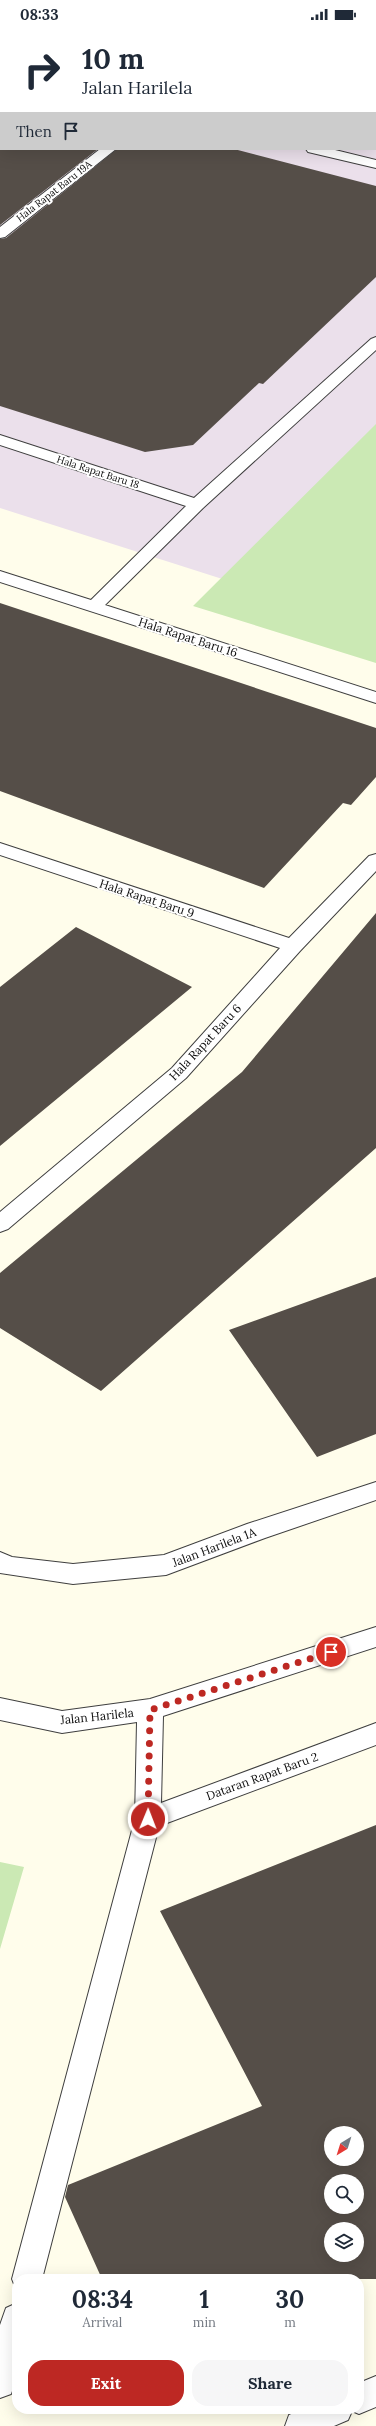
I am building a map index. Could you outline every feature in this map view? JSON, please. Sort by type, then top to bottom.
[{"type":"street","name":"Hala Rapat Baru 19A","points":[[0,234],[108,150]]},
{"type":"street","points":[[317,150],[376,164]]},
{"type":"street","points":[[93,607],[196,504],[376,342]]},
{"type":"street","name":"Hala Rapat Baru 18","points":[[0,440],[196,504]]},
{"type":"street","name":"Hala Rapat Baru 16","points":[[0,576],[376,698]]},
{"type":"street","name":"Hala Rapat Baru 9","points":[[0,849],[293,946]]},
{"type":"street","name":"Hala Rapat Baru 6","points":[[0,1224],[178,1073],[293,946],[376,860]]},
{"type":"street","name":"Jalan Harilela 1A","points":[[0,1562],[8,1566],[73,1574],[166,1565],[256,1531],[376,1491]]},
{"type":"street","name":"Jalan Harilela","points":[[0,1708],[62,1722],[150,1710],[376,1637]]},
{"type":"street","points":[[28,2274],[148,1819],[150,1710]]},
{"type":"street","name":"Dataran Rapat Baru 2","points":[[148,1819],[376,1734]]},
{"type":"street","points":[[0,2383],[12,2337]]},
{"type":"street","points":[[364,2396],[376,2391]]},
{"type":"street","points":[[300,2426],[325,2414]]},
{"type":"shaded area","points":[[0,150],[376,150],[376,628],[0,508]]},
{"type":"green space","points":[[376,424],[376,663],[193,606]]},
{"type":"green space","points":[[0,1862],[24,1867],[0,1949]]},
{"type":"building","points":[[0,150],[97,150],[0,225]]},
{"type":"building","points":[[116,150],[238,150],[376,186],[376,277],[263,384],[259,383],[193,445],[145,452],[0,406],[0,239],[6,238]]},
{"type":"building","points":[[0,603],[376,728],[376,777],[351,805],[343,803],[264,888],[0,791]]},
{"type":"building","points":[[376,913],[376,1148],[101,1391],[0,1328],[0,1273],[242,1072]]},
{"type":"building","points":[[76,927],[192,987],[0,1146],[0,987]]},
{"type":"building","points":[[376,1277],[376,1434],[317,1457],[229,1330]]},
{"type":"building","points":[[376,1825],[376,2279],[364,2279],[364,2274],[100,2274],[65,2197],[68,2185],[262,2106],[160,1911]]},
{"type":"route","points":[[148,1819],[150,1710],[331,1652]]}]
